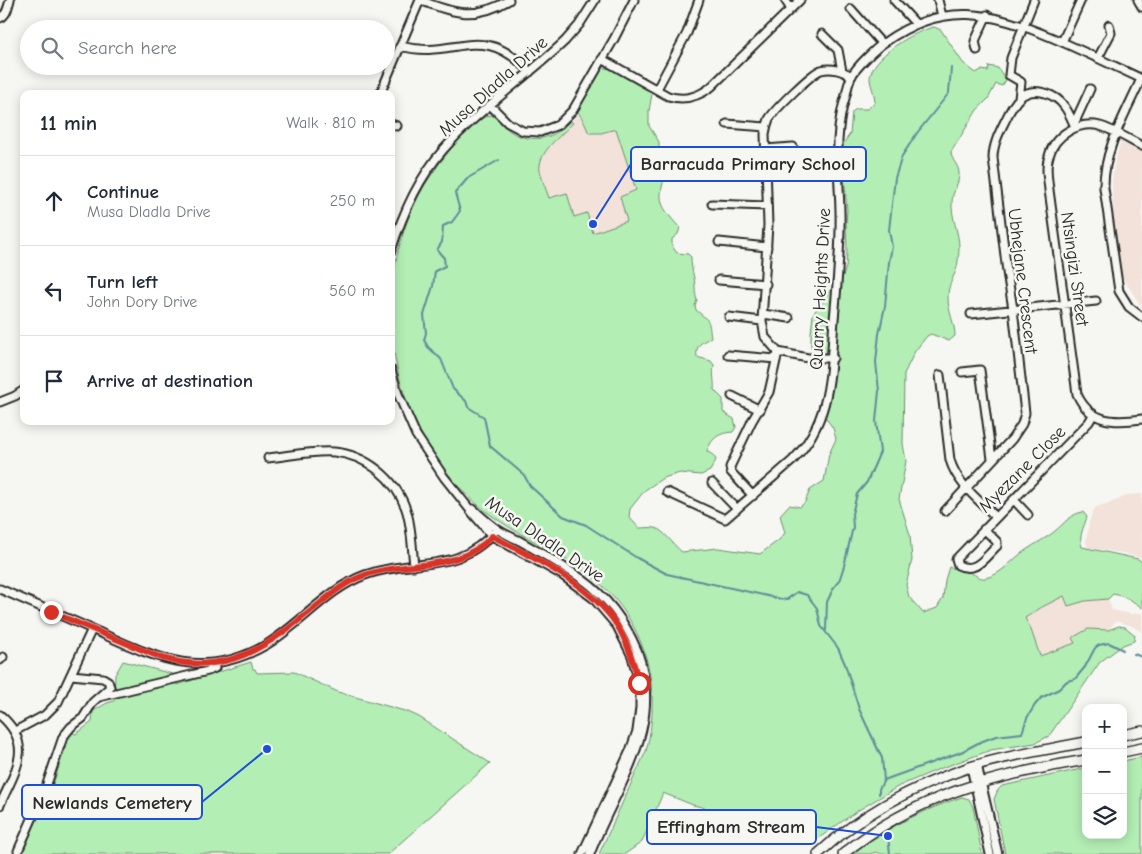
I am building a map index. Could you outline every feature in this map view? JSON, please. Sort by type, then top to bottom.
[{"type":"main road","points":[[1127,734],[1142,731]]},
{"type":"main road","points":[[818,854],[855,824],[884,805],[915,790],[974,766],[1082,743]]},
{"type":"main road","points":[[1127,751],[1142,748]]},
{"type":"main road","points":[[843,854],[874,831],[908,811],[941,796],[978,783],[1082,761]]},
{"type":"street","points":[[0,18],[7,12],[10,0]]},
{"type":"street","points":[[395,58],[420,0],[453,12],[468,14],[490,10],[509,0]]},
{"type":"street","name":"Musa Dladla Drive","points":[[395,241],[406,210],[426,174],[442,151],[459,132],[570,36],[584,19],[595,0]]},
{"type":"street","points":[[490,105],[508,122],[520,130],[540,132],[553,128],[564,121],[572,111],[634,0]]},
{"type":"street","points":[[657,89],[687,32],[699,0]]},
{"type":"street","points":[[785,0],[791,9]]},
{"type":"street","points":[[602,59],[668,96],[689,98],[702,94],[718,81],[800,0]]},
{"type":"street","points":[[894,0],[916,24]]},
{"type":"street","points":[[938,0],[942,16]]},
{"type":"street","points":[[1019,98],[1021,82],[1009,75],[1011,58],[1034,0]]},
{"type":"street","points":[[1062,42],[1081,0]]},
{"type":"street","points":[[1138,0],[1142,7]]},
{"type":"street","points":[[851,9],[882,44]]},
{"type":"street","name":"Quarry Heights Drive","points":[[668,492],[725,519],[798,455],[816,428],[826,400],[832,358],[841,241],[838,131],[841,109],[852,76],[882,44],[901,31],[916,24],[942,16],[959,14],[987,15],[1023,25],[1142,79]]},
{"type":"street","points":[[977,50],[975,41],[987,15]]},
{"type":"street","points":[[1098,58],[1111,33],[1109,25]]},
{"type":"street","points":[[822,34],[838,50],[842,71]]},
{"type":"street","points":[[400,46],[431,50],[464,44],[485,44],[505,50],[513,55],[530,72]]},
{"type":"street","points":[[753,496],[731,472],[730,467],[771,385],[777,356],[765,337],[763,317],[767,247],[766,127],[777,110],[814,74],[828,69],[842,71],[852,76]]},
{"type":"street","points":[[382,90],[388,75]]},
{"type":"street","points":[[1142,79],[1107,156],[1104,174],[1110,239],[1119,291],[1129,306],[1142,317]]},
{"type":"street","points":[[1075,125],[1090,89]]},
{"type":"street","points":[[1019,98],[1032,91],[1052,95],[1063,104],[1075,125]]},
{"type":"street","name":"Ubhejane Crescent","points":[[945,511],[1018,431],[1025,413],[1017,353],[1014,309],[1007,272],[992,158],[997,139],[1013,105],[1019,98]]},
{"type":"street","points":[[728,124],[766,127]]},
{"type":"street","points":[[1075,125],[1097,125],[1142,146]]},
{"type":"street","name":"Ntsingizi Street","points":[[1075,125],[1056,142],[1048,157],[1047,167],[1075,384],[1079,398],[1093,415]]},
{"type":"street","points":[[765,149],[793,147]]},
{"type":"street","points":[[699,160],[766,165]]},
{"type":"street","points":[[712,204],[767,206]]},
{"type":"street","points":[[719,242],[767,247]]},
{"type":"street","points":[[719,280],[766,284]]},
{"type":"street","points":[[972,314],[1096,301]]},
{"type":"street","points":[[729,318],[789,318]]},
{"type":"street","points":[[728,355],[832,358]]},
{"type":"street","points":[[962,372],[980,370],[992,459]]},
{"type":"street","points":[[940,375],[950,460],[956,476],[996,517]]},
{"type":"street","name":"Musa Dladla Drive","points":[[395,384],[416,436],[444,477],[492,536],[568,579],[593,598],[617,626],[627,646],[639,683],[640,702],[637,730],[630,751],[582,854]]},
{"type":"street","points":[[0,402],[20,393]]},
{"type":"street","points":[[732,396],[760,410]]},
{"type":"street","points":[[1093,415],[1122,421],[1142,418]]},
{"type":"street","name":"Myezane Close","points":[[984,529],[997,542],[997,546],[976,567],[969,569],[958,565],[956,559],[984,529],[1089,422],[1093,415]]},
{"type":"street","points":[[268,458],[334,452],[358,458],[372,465],[395,488],[406,509],[414,566]]},
{"type":"street","points":[[712,483],[737,509]]},
{"type":"street","name":"Musa Dladla Drive","points":[[462,500],[498,529],[564,567],[595,589],[606,600],[626,627],[641,661],[646,696],[641,738],[631,766],[590,854]]},
{"type":"street","points":[[1014,500],[1028,515]]},
{"type":"street","points":[[0,589],[166,660],[180,663],[214,662],[237,658],[267,644],[339,588],[357,578],[379,571],[441,562],[461,556],[481,546],[498,529]]},
{"type":"street","points":[[15,731],[35,721],[55,707],[60,700],[92,629]]},
{"type":"street","points":[[99,698],[208,671],[214,668],[214,662]]},
{"type":"street","points":[[18,851],[46,787],[63,737],[82,718],[91,704],[110,686],[108,681],[102,678],[71,675]]},
{"type":"street","points":[[0,715],[15,731],[19,745],[19,761],[0,805]]},
{"type":"street","points":[[974,766],[998,854]]},
{"type":"street","points":[[978,783],[990,854]]},
{"type":"shaded area","points":[[580,113],[622,130],[675,271],[568,321],[510,177]]},
{"type":"shaded area","points":[[1121,141],[1142,151],[1142,307],[1122,277],[1114,223],[1112,181],[1115,160]]},
{"type":"shaded area","points":[[1142,494],[1142,558],[1088,548],[1086,542],[1089,523],[1096,507],[1127,495]]},
{"type":"shaded area","points":[[1064,596],[1068,606],[1085,601],[1108,599],[1112,610],[1131,614],[1142,613],[1142,632],[1132,626],[1116,621],[1108,630],[1088,629],[1072,639],[1076,643],[1040,656],[1025,618]]},
{"type":"green space","points":[[934,27],[941,30],[963,63],[976,73],[981,70],[988,71],[989,66],[998,68],[1006,80],[1002,86],[996,84],[988,99],[977,110],[951,152],[959,173],[952,202],[959,241],[959,256],[957,268],[948,293],[955,336],[949,341],[931,334],[927,336],[915,351],[904,374],[903,444],[906,461],[899,499],[910,535],[912,560],[906,585],[909,597],[923,613],[937,608],[943,598],[949,567],[969,572],[981,578],[991,576],[1002,570],[1021,553],[1052,534],[1071,517],[1083,512],[1087,517],[1081,536],[1082,547],[1138,559],[1142,562],[1142,608],[1129,599],[1113,594],[1108,599],[1085,601],[1068,606],[1064,596],[1025,618],[1040,656],[1075,643],[1072,638],[1088,629],[1108,630],[1119,626],[1125,627],[1135,635],[1134,641],[1123,645],[1100,662],[1049,736],[1035,743],[991,750],[899,786],[857,811],[812,843],[781,826],[693,805],[663,793],[642,842],[625,854],[599,854],[646,751],[651,725],[652,700],[650,675],[644,651],[634,628],[621,607],[604,588],[572,563],[508,527],[484,510],[452,478],[426,442],[407,402],[395,360],[395,268],[404,229],[423,188],[453,146],[473,125],[491,115],[510,131],[528,138],[547,137],[561,130],[571,121],[573,123],[546,151],[540,164],[540,171],[549,198],[567,193],[574,217],[587,213],[593,233],[627,221],[620,197],[636,190],[616,129],[601,133],[589,133],[577,111],[604,68],[613,69],[648,89],[652,94],[649,126],[659,142],[659,155],[668,166],[662,186],[661,200],[667,212],[680,228],[678,234],[672,239],[672,246],[677,253],[688,254],[691,257],[697,300],[696,310],[707,319],[711,337],[698,347],[697,357],[711,361],[714,365],[714,390],[723,399],[723,412],[734,419],[736,427],[733,432],[716,437],[711,443],[707,451],[716,460],[710,471],[701,475],[680,473],[663,478],[645,490],[630,509],[629,517],[639,528],[658,529],[682,552],[718,548],[760,554],[779,540],[785,533],[780,515],[789,505],[800,507],[805,502],[810,490],[824,481],[829,454],[836,439],[833,428],[825,417],[836,353],[835,351],[819,354],[811,347],[811,333],[813,314],[843,276],[846,267],[847,210],[843,144],[850,134],[852,112],[856,109],[867,109],[875,103],[870,80],[872,71],[885,54],[905,39]]},
{"type":"green space","points":[[123,661],[176,675],[177,685],[251,662],[253,669],[257,673],[294,672],[338,692],[408,712],[419,717],[490,763],[388,854],[22,854],[54,781],[71,732],[76,734],[92,722],[93,711],[114,701],[115,675]]},
{"type":"green space","points":[[1142,757],[1142,854],[1005,854],[994,799],[998,790],[1002,786],[1082,769],[1082,839],[1127,839],[1127,760]]},
{"type":"green space","points":[[962,797],[969,799],[973,807],[982,854],[881,854],[876,852],[852,854],[878,836],[905,821]]},
{"type":"waterway","points":[[826,630],[827,602],[839,581],[844,566],[853,527],[852,514],[857,494],[867,482],[880,452],[876,421],[879,391],[876,362],[892,247],[889,230],[895,178],[902,156],[917,133],[949,93],[951,68]]},
{"type":"waterway","points":[[499,160],[468,178],[455,193],[460,211],[452,222],[443,226],[442,242],[437,250],[444,258],[445,266],[435,271],[433,286],[424,315],[426,333],[424,340],[428,347],[441,359],[453,389],[466,401],[468,407],[484,417],[490,446],[524,475],[530,486],[563,516],[586,525],[637,558],[667,574],[786,600],[797,592],[807,595],[817,608],[821,626],[838,648],[845,664],[859,709],[882,758],[884,780]]},
{"type":"waterway","points":[[879,794],[879,789],[884,780],[961,752],[996,736],[1022,733],[1027,718],[1041,698],[1059,689],[1067,681],[1075,679],[1085,667],[1095,648],[1109,643],[1123,650]]},
{"type":"waterway","points":[[1134,654],[1142,657]]},
{"type":"waterway","points":[[888,836],[890,854]]},
{"type":"place","name":"Barracuda Primary School","points":[[593,224]]},
{"type":"place","name":"Newlands Cemetery","points":[[267,749]]},
{"type":"place","name":"Effingham Stream","points":[[888,836]]},
{"type":"route","points":[[51,612],[162,658],[180,663],[194,664],[221,662],[237,658],[267,644],[348,582],[366,574],[379,571],[452,560],[473,551],[492,536],[575,583],[603,608],[612,618],[622,635],[632,656],[639,683]]}]
